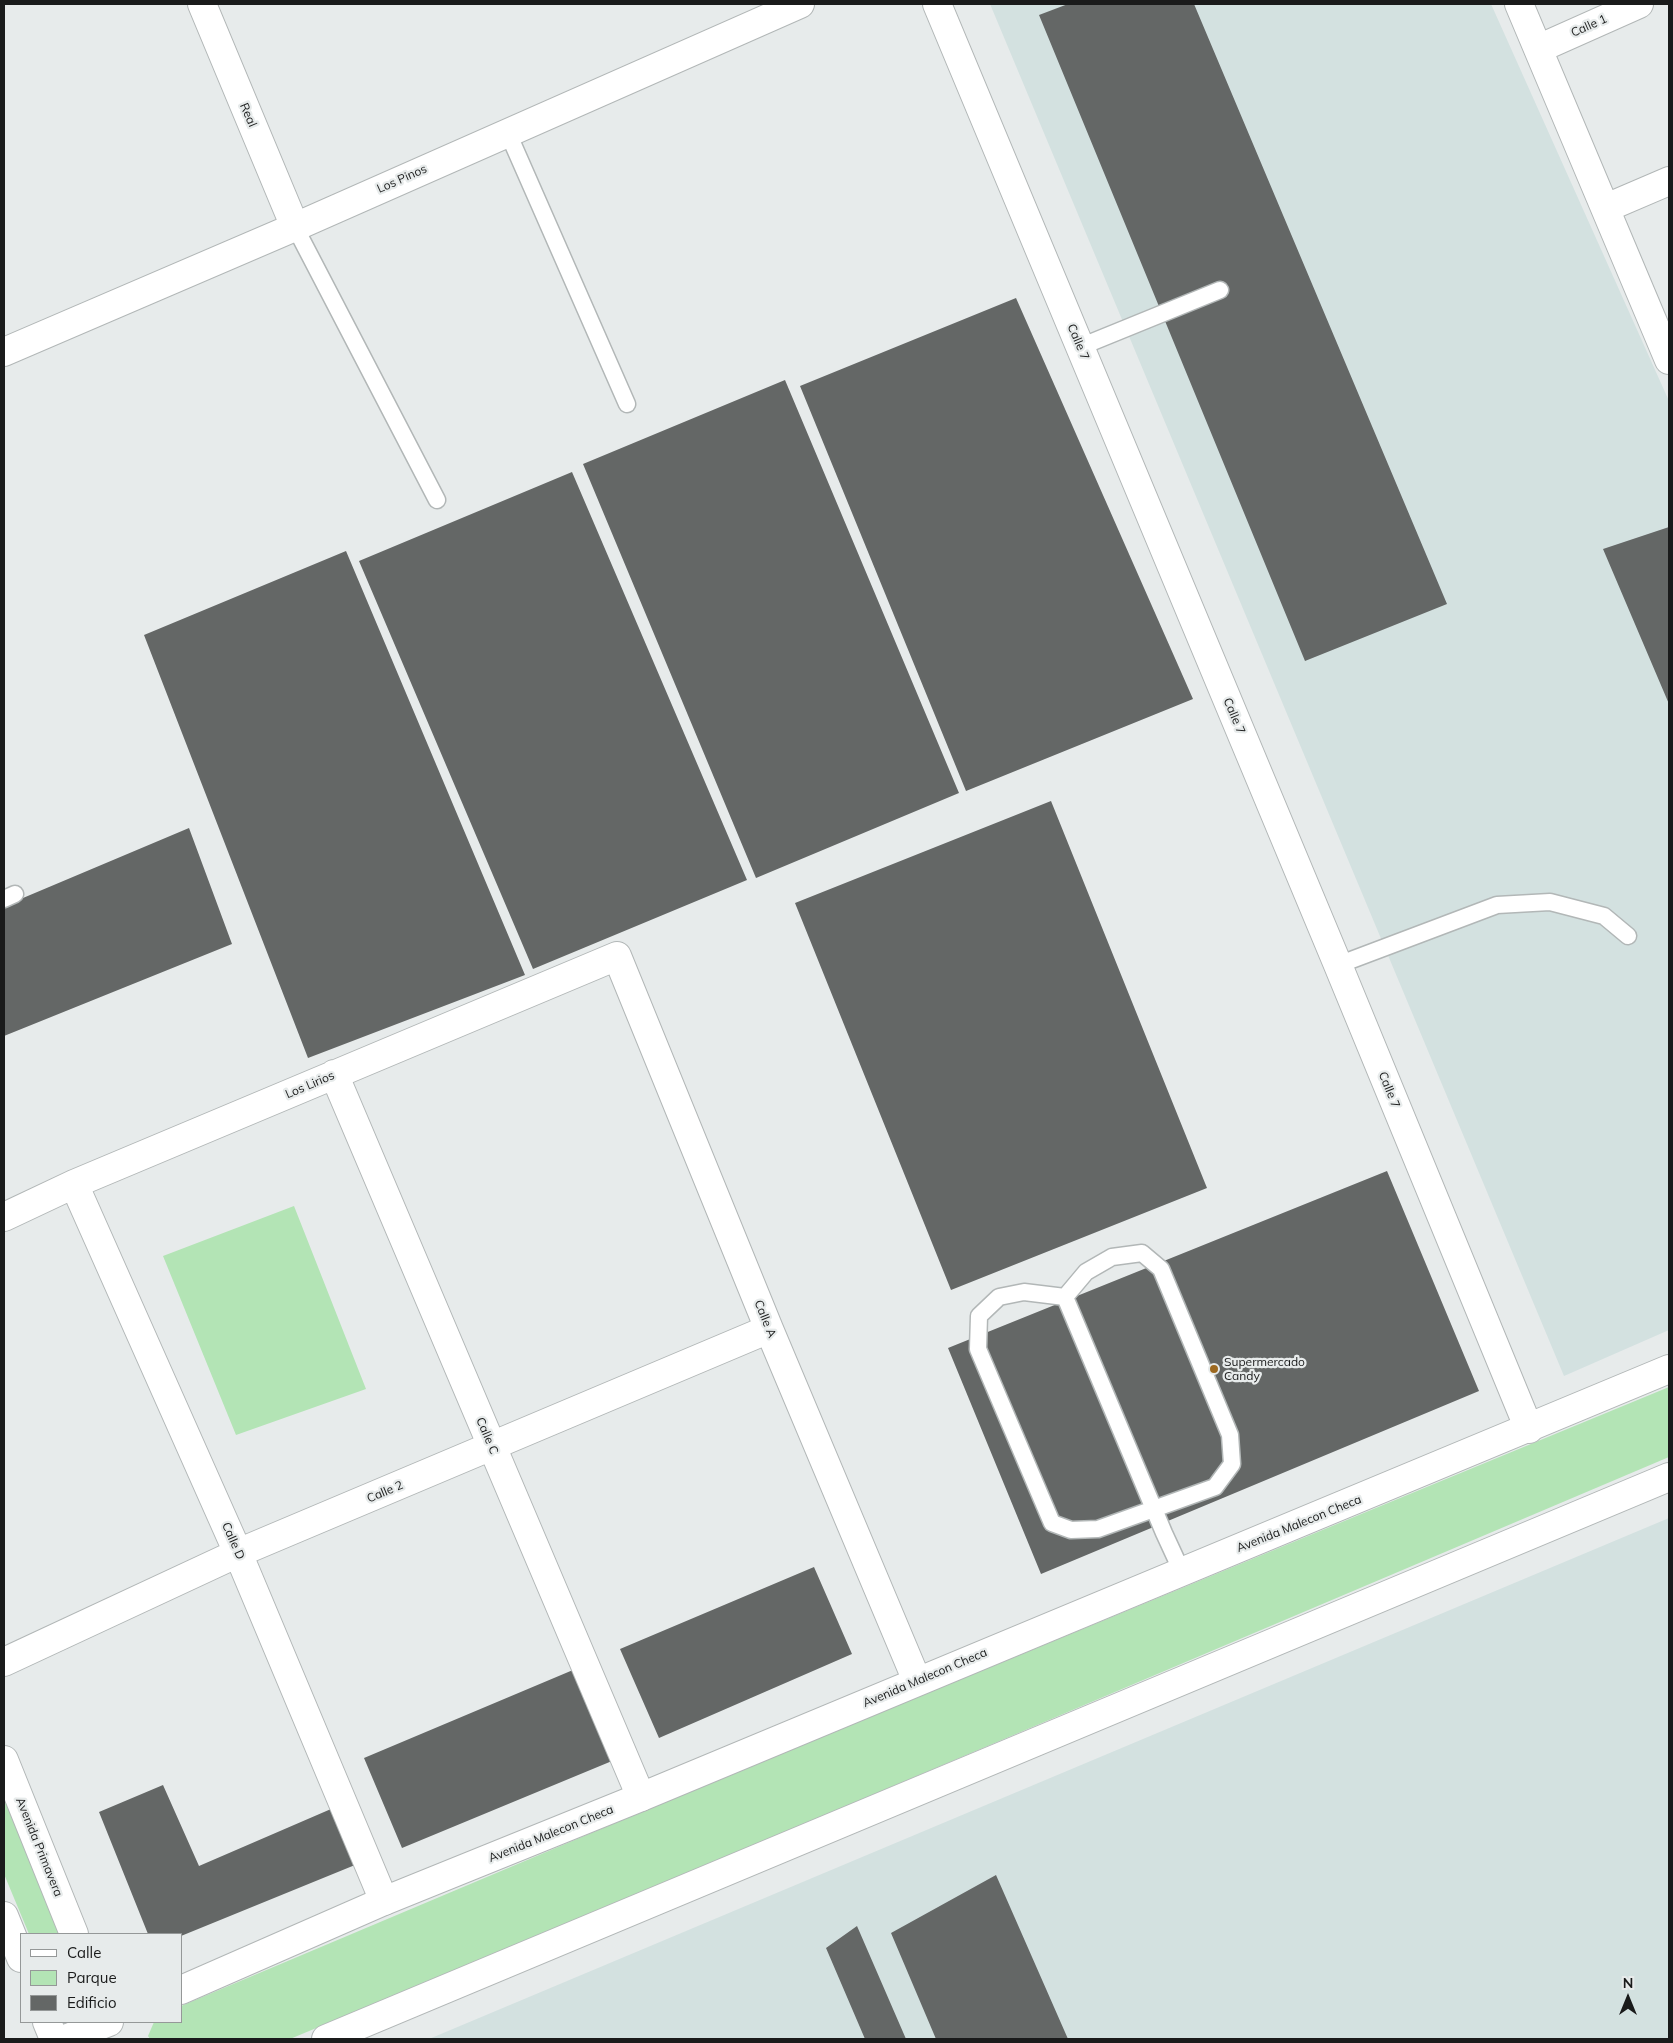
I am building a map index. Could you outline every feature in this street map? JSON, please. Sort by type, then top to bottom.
[{"type":"street","name":"Real","points":[[202,4],[295,227]]},
{"type":"street","name":"Los Pinos","points":[[4,351],[295,227],[800,4]]},
{"type":"street","name":"Calle 7","points":[[937,4],[1338,965],[1529,1429]]},
{"type":"street","points":[[1519,4],[1669,360]]},
{"type":"street","name":"Calle 1","points":[[1538,49],[1639,4]]},
{"type":"street","points":[[1606,208],[1669,181]]},
{"type":"street","name":"Los Lirios","points":[[4,1217],[74,1184],[617,956]]},
{"type":"street","name":"Calle A","points":[[617,956],[769,1329],[917,1681]]},
{"type":"street","name":"Calle C","points":[[334,1074],[641,1797]]},
{"type":"street","name":"Calle D","points":[[74,1184],[238,1553],[384,1901]]},
{"type":"street","name":"Calle 2","points":[[4,1662],[238,1553],[492,1448],[769,1329]]},
{"type":"street","name":"Avenida Malecon Checa","points":[[182,1990],[384,1901],[641,1797],[1529,1429],[1669,1369]]},
{"type":"street","points":[[326,2039],[1669,1477]]},
{"type":"street","name":"Avenida Primavera","points":[[4,1760],[74,1933]]},
{"type":"street","points":[[4,1916],[20,1956]]},
{"type":"street","points":[[47,2023],[54,2039]]},
{"type":"street","points":[[65,2039],[106,2023]]},
{"type":"street","points":[[109,2023],[117,2039]]},
{"type":"lane","points":[[508,133],[626,404]]},
{"type":"lane","points":[[295,227],[437,500]]},
{"type":"lane","points":[[1080,348],[1220,290]]},
{"type":"lane","points":[[1338,965],[1497,905],[1550,902],[1604,916],[1628,936]]},
{"type":"lane","points":[[1142,1253],[1161,1269],[1230,1435],[1232,1464],[1215,1487],[1098,1529],[1071,1530],[1052,1523],[978,1349],[979,1316],[999,1297],[1024,1292],[1065,1297],[1086,1272],[1112,1257],[1142,1253]]},
{"type":"lane","points":[[1065,1297],[1182,1572]]},
{"type":"shaded area","points":[[990,4],[1491,4],[1669,401],[1669,1330],[1564,1376]]},
{"type":"shaded area","points":[[1669,1518],[1669,2039],[429,2039]]},
{"type":"green space","points":[[294,1206],[366,1389],[236,1435],[163,1256]]},
{"type":"green space","points":[[1669,1387],[1669,1457],[726,1857],[290,2039],[150,2039],[148,2036],[154,2023],[182,2023],[182,2006],[724,1777]]},
{"type":"green space","points":[[4,1799],[60,1933],[29,1933],[4,1874]]},
{"type":"building","points":[[1068,4],[1194,4],[1447,604],[1305,661],[1039,15]]},
{"type":"building","points":[[1016,298],[1193,699],[966,791],[800,386]]},
{"type":"building","points":[[785,380],[959,793],[756,878],[583,464]]},
{"type":"building","points":[[572,472],[747,880],[533,969],[359,561]]},
{"type":"building","points":[[1669,527],[1669,704],[1603,549]]},
{"type":"building","points":[[346,551],[525,975],[308,1058],[144,635]]},
{"type":"building","points":[[1051,801],[1207,1188],[951,1290],[795,903]]},
{"type":"building","points":[[189,828],[232,944],[4,1036],[4,906]]},
{"type":"building","name":"Supermercado Candy","points":[[1387,1171],[1479,1391],[1041,1574],[948,1348]]},
{"type":"building","points":[[814,1567],[852,1654],[659,1738],[620,1649]]},
{"type":"building","points":[[573,1670],[612,1761],[402,1848],[364,1758]]},
{"type":"building","points":[[163,1785],[199,1866],[331,1809],[355,1865],[182,1936],[182,1933],[148,1933],[99,1812]]},
{"type":"building","points":[[996,1875],[1068,2039],[936,2039],[891,1933]]},
{"type":"building","points":[[857,1926],[906,2039],[865,2039],[826,1948]]},
{"type":"place","name":"Supermercado Candy","points":[[1214,1369]]}]
